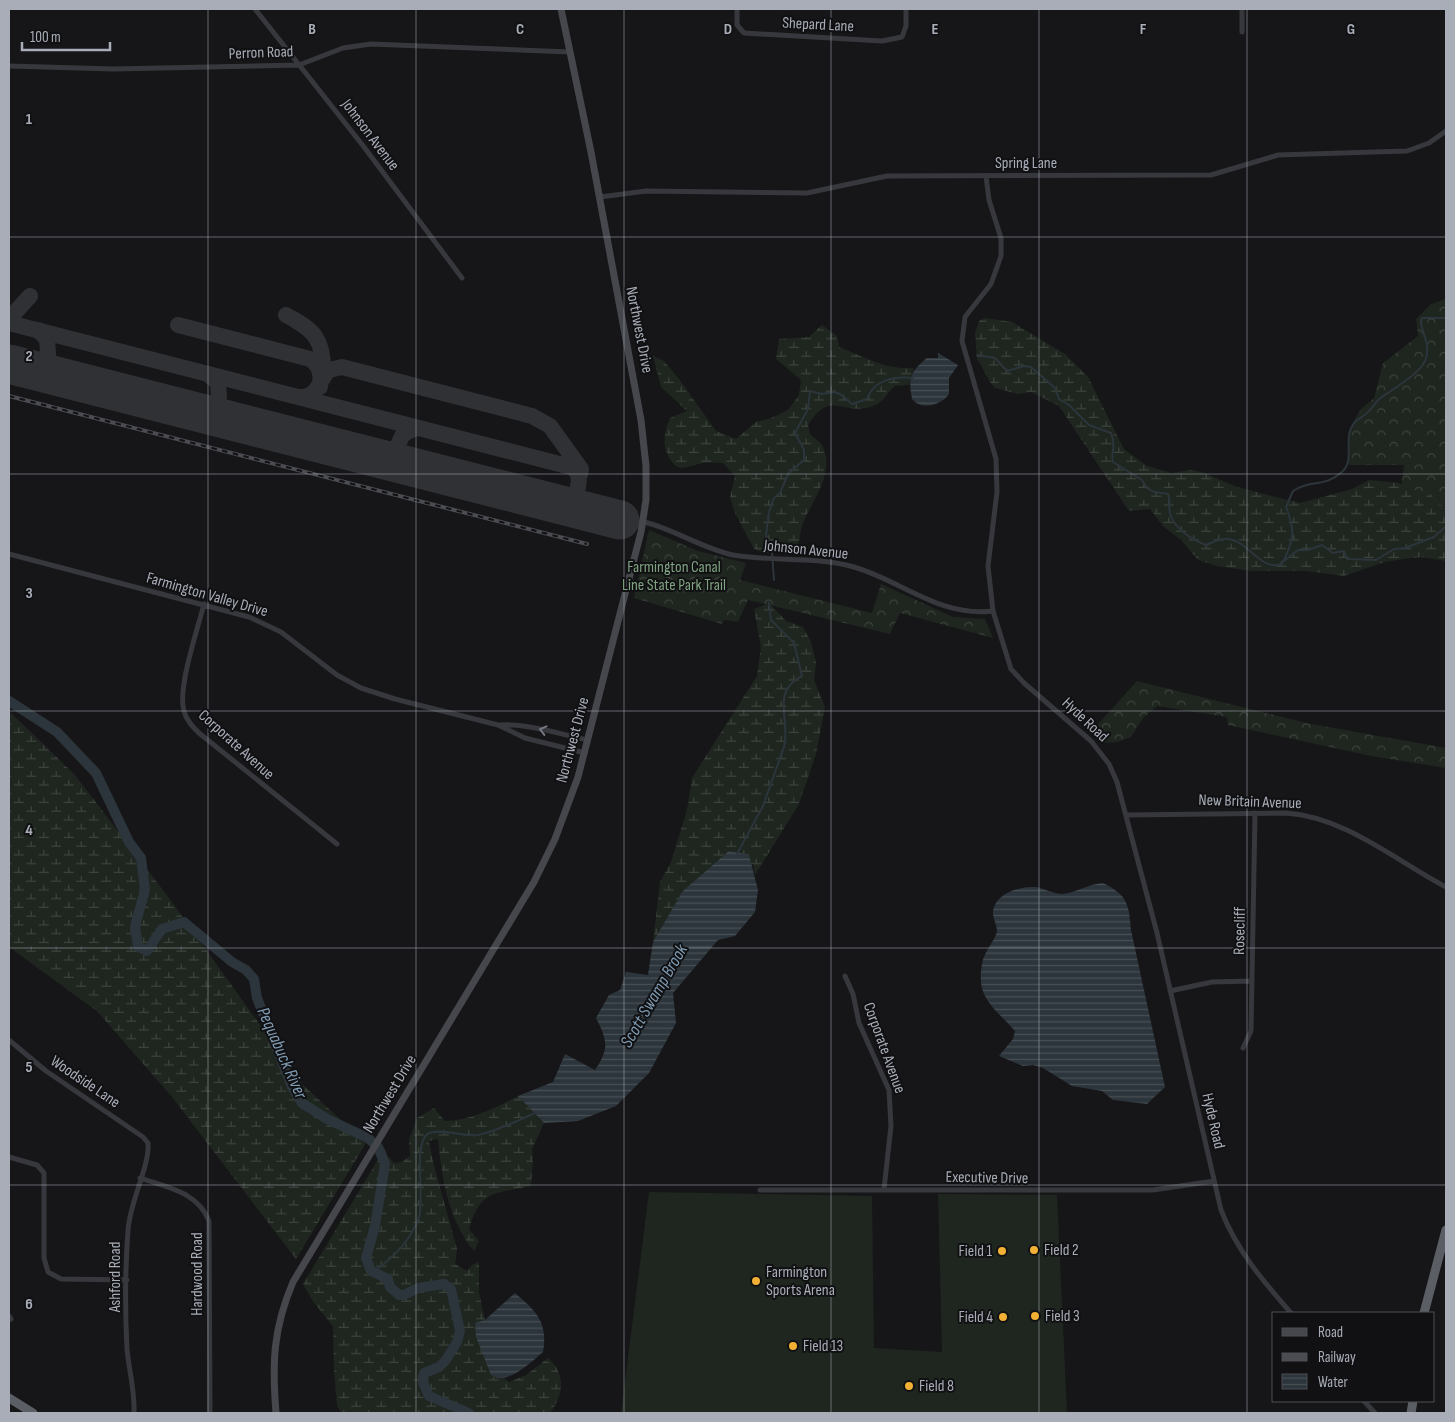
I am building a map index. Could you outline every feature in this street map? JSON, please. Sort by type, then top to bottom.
[{"type":"highway","points":[[1424,1312],[1446,1230]]},
{"type":"highway","points":[[9,1398],[23,1410],[33,1413]]},
{"type":"main road","name":"Northwest Drive","points":[[276,1413],[274,1349],[278,1322],[288,1295],[312,1250],[544,863],[566,813],[585,753],[644,522],[646,466],[641,420],[600,197],[561,9]]},
{"type":"street","name":"Johnson Avenue","points":[[255,9],[462,278]]},
{"type":"street","name":"Shepard Lane","points":[[737,9],[737,25],[744,33],[882,41],[902,37],[906,26],[906,9]]},
{"type":"street","points":[[1242,9],[1242,32]]},
{"type":"street","name":"Perron Road","points":[[9,66],[113,69],[299,65],[343,48],[371,44],[570,52]]},
{"type":"street","name":"Spring Lane","points":[[600,197],[654,191],[807,193],[887,176],[1211,175],[1278,155],[1407,151],[1429,143],[1446,131]]},
{"type":"street","name":"Hyde Road","points":[[986,176],[989,200],[1001,238],[1002,256],[991,284],[965,317],[962,340],[996,460],[997,492],[988,566],[993,611],[1011,669],[1024,683],[1081,730],[1101,752],[1117,782],[1170,991],[1221,1210],[1237,1246],[1254,1271],[1290,1312]]},
{"type":"street","name":"Johnson Avenue","points":[[644,522],[719,552],[844,565],[862,570],[951,609],[970,612],[993,611]]},
{"type":"street","name":"Farmington Valley Drive","points":[[9,554],[249,617],[271,627],[337,675],[361,688],[395,700],[498,725],[525,738],[585,753]]},
{"type":"street","name":"Corporate Avenue","points":[[204,604],[183,691],[184,710],[187,718],[199,733],[337,844]]},
{"type":"street","name":"Farmington Valley Drive","points":[[498,725],[510,724],[532,727],[588,740]]},
{"type":"street","name":"Rosecliff","points":[[1243,1048],[1251,1031],[1255,813]]},
{"type":"street","name":"New Britain Avenue","points":[[1126,815],[1291,813],[1319,819],[1359,836],[1446,887]]},
{"type":"street","name":"Corporate Avenue","points":[[846,976],[859,1022],[889,1090],[891,1126],[884,1189]]},
{"type":"street","points":[[1170,991],[1212,982],[1252,981]]},
{"type":"street","name":"Woodside Lane","points":[[9,1040],[46,1072],[143,1136],[148,1143]]},
{"type":"street","name":"Ashford Road","points":[[134,1413],[134,1382],[128,1352],[128,1222],[147,1154],[148,1143]]},
{"type":"street","points":[[9,1157],[36,1165],[44,1173],[44,1258],[48,1272],[61,1279],[127,1280]]},
{"type":"street","name":"Hardwood Road","points":[[140,1178],[194,1198],[203,1208],[209,1221],[210,1413]]},
{"type":"street","name":"Executive Drive","points":[[760,1190],[1153,1190],[1214,1181]]},
{"type":"street","points":[[1365,1402],[1375,1413]]},
{"type":"green space","points":[[1446,299],[1446,535],[1395,533],[1404,465],[1349,465],[1350,435],[1354,421],[1361,409],[1374,398],[1383,363],[1418,336],[1416,319],[1431,304]]},
{"type":"green space","points":[[985,318],[1012,322],[1065,354],[1088,377],[1124,449],[1147,466],[1172,473],[1190,470],[1202,472],[1237,487],[1300,503],[1352,489],[1369,480],[1399,483],[1410,489],[1430,493],[1438,504],[1446,507],[1446,561],[1421,557],[1403,559],[1385,562],[1344,576],[1306,571],[1252,571],[1217,566],[1198,560],[1181,540],[1163,526],[1150,509],[1129,511],[1059,406],[1031,392],[1018,394],[995,388],[977,358],[975,333],[979,321]]},
{"type":"green space","points":[[822,325],[837,336],[839,347],[885,365],[914,368],[909,385],[895,386],[883,400],[873,406],[853,408],[831,406],[824,408],[816,414],[808,425],[810,434],[822,445],[826,457],[826,467],[821,486],[803,523],[794,552],[765,553],[754,549],[735,513],[730,497],[735,476],[723,463],[705,463],[682,468],[674,464],[667,453],[665,436],[670,418],[687,411],[661,387],[653,356],[664,361],[716,431],[736,439],[756,422],[771,418],[788,410],[799,395],[801,380],[776,359],[779,339],[809,337]]},
{"type":"green space","name":"Farmington Canal Line State Park Trail","points":[[649,530],[698,551],[746,563],[740,580],[872,613],[881,584],[953,617],[985,619],[993,638],[900,613],[890,634],[748,600],[738,622],[724,620],[722,624],[634,598]]},
{"type":"green space","points":[[769,603],[786,621],[803,627],[811,642],[816,662],[814,680],[825,707],[816,754],[799,804],[755,875],[753,864],[653,942],[660,882],[671,862],[687,810],[692,778],[757,676],[761,647],[754,609]]},
{"type":"green space","points":[[1137,681],[1306,723],[1446,748],[1446,768],[1371,756],[1228,725],[1227,717],[1157,706],[1143,718],[1131,737],[1117,742],[1103,743],[1091,732]]},
{"type":"green space","points":[[9,711],[75,775],[169,898],[303,1085],[366,1143],[296,1259],[172,1097],[97,1011],[9,947]]},
{"type":"green space","points":[[518,1096],[544,1123],[532,1149],[531,1186],[498,1193],[484,1200],[474,1216],[469,1229],[479,1241],[474,1251],[465,1239],[452,1212],[444,1184],[438,1139],[429,1141],[457,1249],[455,1264],[467,1271],[472,1265],[479,1262],[479,1292],[485,1320],[475,1323],[491,1375],[496,1378],[504,1378],[509,1382],[526,1375],[548,1358],[554,1364],[560,1378],[561,1385],[558,1399],[550,1413],[341,1413],[337,1405],[333,1326],[314,1303],[303,1284],[385,1148],[387,1155],[394,1163],[402,1162],[410,1156],[409,1139],[417,1118],[434,1108],[445,1121],[455,1120],[492,1109]]},
{"type":"green space","name":"Farmington Sports Arena","points":[[649,1192],[872,1196],[874,1348],[942,1352],[938,1194],[1057,1195],[1067,1413],[621,1413]]},
{"type":"water","points":[[938,353],[958,365],[949,378],[949,394],[936,404],[921,405],[912,399],[910,386],[912,376],[917,367],[927,358],[938,358]]},
{"type":"water","points":[[729,851],[749,855],[758,890],[755,912],[735,936],[718,940],[673,993],[676,1023],[649,1073],[616,1106],[578,1121],[544,1123],[518,1096],[553,1082],[565,1054],[595,1070],[605,1050],[605,1039],[596,1018],[609,995],[620,990],[626,972],[648,975],[653,942],[683,891]]},
{"type":"water","points":[[1103,883],[1118,892],[1128,907],[1131,930],[1165,1087],[1147,1104],[1113,1100],[1102,1091],[1072,1086],[1043,1068],[1033,1065],[1023,1066],[999,1056],[1013,1039],[1015,1031],[987,1000],[981,983],[983,960],[997,932],[993,915],[994,906],[1003,896],[1008,892],[1029,887],[1062,894]]},
{"type":"water","points":[[515,1293],[539,1318],[544,1333],[543,1352],[526,1367],[512,1375],[498,1378],[491,1375],[476,1337],[475,1323],[485,1320]]},
{"type":"waterway","points":[[977,355],[995,358],[1007,371],[1024,366],[1031,367],[1055,388],[1059,399],[1069,405],[1089,425],[1111,433],[1113,438],[1113,462],[1142,480],[1147,488],[1154,492],[1168,494],[1169,512],[1172,519],[1190,537],[1206,545],[1222,539],[1233,540],[1260,559],[1274,565],[1282,564],[1291,542],[1292,530],[1286,507],[1293,491],[1306,485],[1329,480],[1342,472],[1348,461],[1349,436],[1354,423],[1367,413],[1380,398],[1412,376],[1425,361],[1427,348],[1421,326],[1422,318],[1446,318]]},
{"type":"waterway","name":"Scott Swamp Brook","points":[[774,580],[772,553],[766,535],[769,512],[774,498],[780,493],[788,474],[804,460],[804,450],[795,433],[808,409],[810,391],[822,394],[834,392],[840,394],[852,404],[867,399],[874,387],[879,383],[892,379],[913,378]]},
{"type":"waterway","points":[[1284,561],[1298,550],[1308,550],[1322,545],[1333,553],[1344,551],[1347,559],[1376,560],[1394,549],[1405,548],[1434,537],[1446,526]]},
{"type":"waterway","name":"Scott Swamp Brook","points":[[737,854],[763,806],[784,747],[784,698],[792,682],[802,676],[794,643],[771,620],[769,603]]},
{"type":"waterway","name":"Pequabuck River","points":[[9,701],[57,732],[96,773],[129,842],[141,858],[145,890],[135,926],[138,947],[147,951],[162,929],[184,922],[232,962],[246,970],[254,979],[257,998],[292,1087],[302,1103],[327,1119],[368,1138],[378,1147],[385,1164],[375,1226],[366,1258],[371,1271],[388,1279],[390,1287],[399,1295],[404,1295],[418,1288],[444,1284],[451,1289],[460,1331],[457,1342],[446,1360],[439,1367],[424,1373],[423,1382],[429,1396],[469,1413]]},
{"type":"waterway","name":"Scott Swamp Brook","points":[[373,1272],[388,1261],[406,1241],[416,1226],[420,1208],[421,1147],[424,1138],[429,1133],[439,1131],[478,1135],[535,1113]]},
{"type":"taxiway","points":[[9,319],[30,296]]},
{"type":"taxiway","points":[[286,315],[304,326],[315,337],[322,352],[323,373]]},
{"type":"taxiway","points":[[9,323],[571,467],[578,475],[579,480],[572,508]]},
{"type":"taxiway","points":[[178,325],[310,359],[320,371],[320,387]]},
{"type":"taxiway","points":[[23,368],[40,365],[48,353],[47,339],[38,330]]},
{"type":"taxiway","points":[[48,353],[49,367],[62,378]]},
{"type":"taxiway","points":[[300,397],[311,395],[329,370],[342,367],[532,416],[550,426],[581,469],[580,475]]},
{"type":"taxiway","points":[[195,412],[211,408],[219,397],[218,383],[208,374]]},
{"type":"taxiway","points":[[218,398],[220,410],[231,421]]},
{"type":"taxiway","points":[[412,467],[403,461],[397,447],[403,434],[416,428]]},
{"type":"taxiway","points":[[377,458],[391,454],[398,445]]},
{"type":"runway","points":[[9,364],[620,520]]},
{"type":"railway","points":[[9,396],[587,544]]},
{"type":"place","name":"Field 2","points":[[1034,1250]]},
{"type":"place","name":"Field 1","points":[[1002,1251]]},
{"type":"place","name":"Farmington Sports Arena","points":[[756,1281]]},
{"type":"place","name":"Field 3","points":[[1035,1316]]},
{"type":"place","name":"Field 4","points":[[1003,1317]]},
{"type":"place","name":"Field 13","points":[[793,1346]]},
{"type":"place","name":"Field 8","points":[[909,1386]]}]
